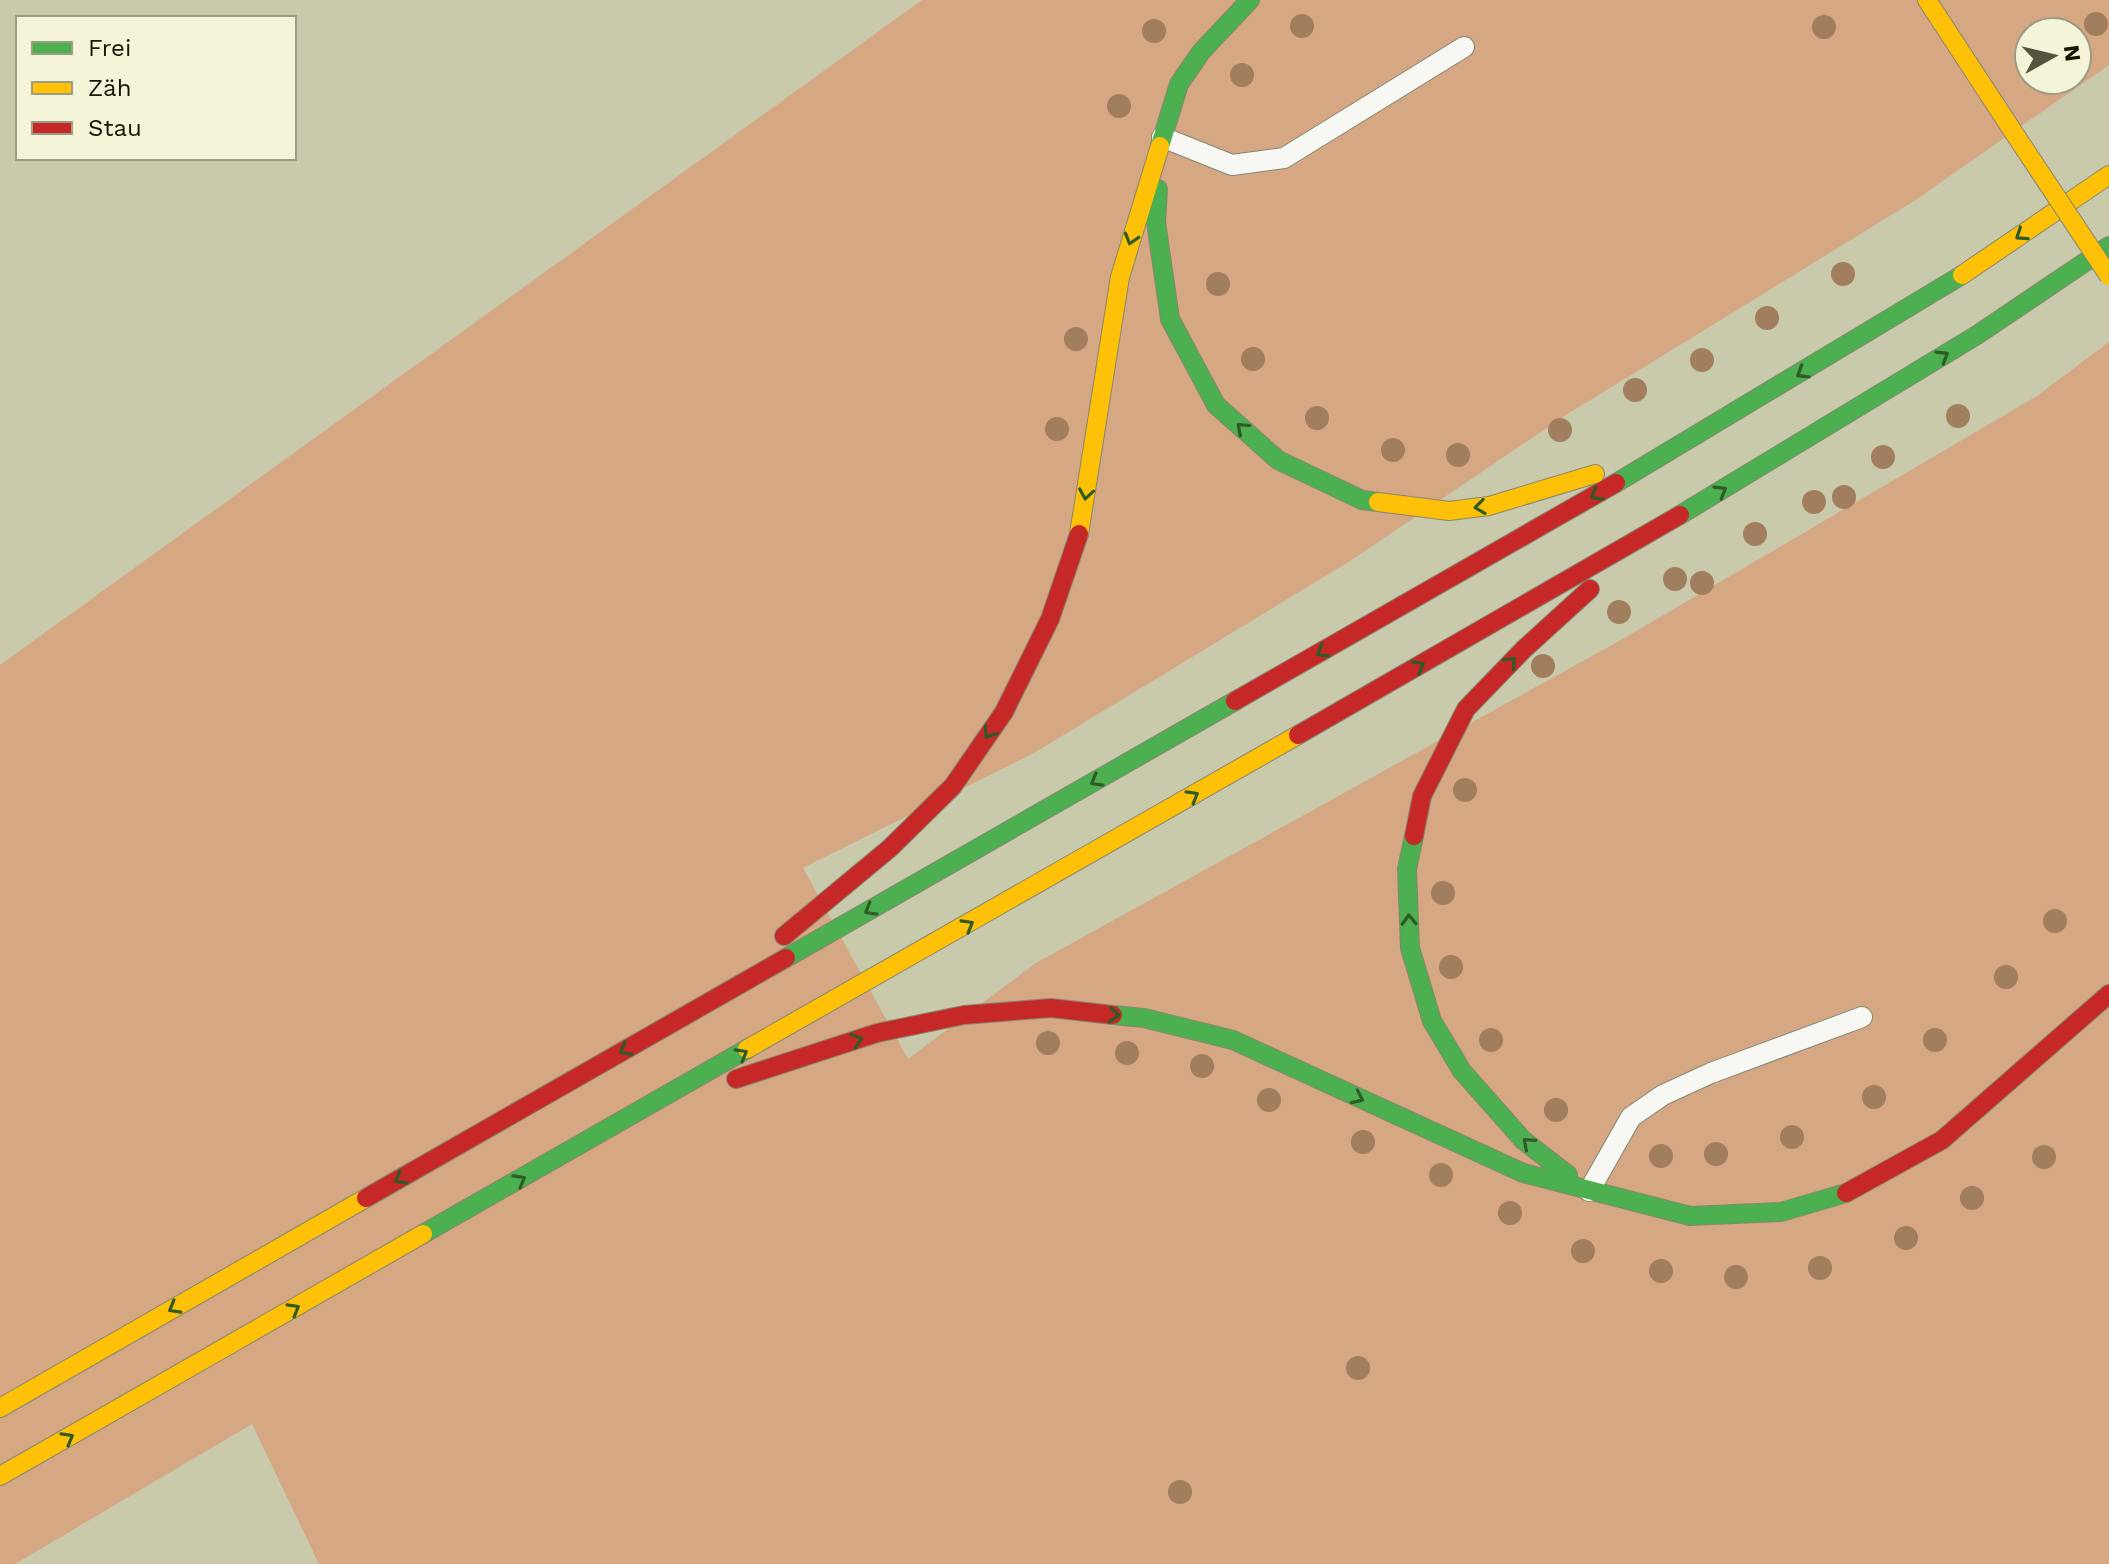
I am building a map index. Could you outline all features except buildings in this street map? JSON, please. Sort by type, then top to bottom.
[{"type":"main road","points":[[693,1011],[890,848],[953,786],[1004,712],[1050,619],[1081,529],[1120,277],[1179,84],[1201,52],[1250,0]]},
{"type":"main road","points":[[1927,0],[2109,276]]},
{"type":"main road","points":[[1162,137],[1156,222],[1170,319],[1216,405],[1278,460],[1362,500],[1449,511],[1489,506],[1538,493],[1688,442]]},
{"type":"main road","points":[[0,1408],[1688,442],[1948,285],[2109,175]]},
{"type":"main road","points":[[0,1476],[1654,531],[1977,335],[2109,246]]},
{"type":"main road","points":[[1589,1191],[1523,1140],[1462,1071],[1432,1021],[1410,948],[1407,869],[1422,796],[1466,709],[1524,649],[1654,531]]},
{"type":"main road","points":[[650,1106],[877,1033],[964,1015],[1051,1008],[1144,1018],[1233,1040],[1523,1173],[1690,1216],[1781,1212],[1854,1191],[1942,1140],[2109,994]]},
{"type":"lane","points":[[1162,137],[1232,165],[1284,158],[1464,47]]},
{"type":"lane","points":[[1589,1191],[1631,1117],[1663,1095],[1711,1073],[1862,1017]]},
{"type":"shaded area","points":[[922,0],[2109,0],[2109,65],[2093,76],[2093,16],[2013,16],[2013,96],[2065,96],[1914,201],[1566,415],[1350,561],[1034,753],[803,868],[908,1059],[1036,963],[1621,640],[2037,396],[2109,342],[2109,1564],[319,1564],[252,1424],[15,1564],[0,1564],[0,665]]},
{"type":"traffic: fast","points":[[1160,146],[1179,84],[1201,52],[1250,0]]},
{"type":"traffic: fast","points":[[1158,189],[1156,222],[1170,319],[1216,405],[1278,460],[1362,500],[1378,502]]},
{"type":"traffic: fast","points":[[1680,515],[1977,335],[2109,246]]},
{"type":"traffic: fast","points":[[1616,483],[1962,275]]},
{"type":"traffic: fast","points":[[786,958],[1235,701]]},
{"type":"traffic: fast","points":[[1414,836],[1407,869],[1410,948],[1432,1021],[1462,1071],[1523,1140],[1568,1175]]},
{"type":"traffic: fast","points":[[1113,1015],[1144,1018],[1233,1040],[1523,1173],[1690,1216],[1781,1212],[1846,1193]]},
{"type":"traffic: fast","points":[[423,1234],[747,1049]]},
{"type":"traffic: slow","points":[[1927,0],[2016,136]]},
{"type":"traffic: slow","points":[[2016,136],[2109,276]]},
{"type":"traffic: slow","points":[[1079,534],[1120,277],[1160,146]]},
{"type":"traffic: slow","points":[[1962,275],[2109,175]]},
{"type":"traffic: slow","points":[[1378,502],[1449,511],[1489,506],[1595,474]]},
{"type":"traffic: slow","points":[[747,1049],[1298,735]]},
{"type":"traffic: slow","points":[[0,1408],[366,1198]]},
{"type":"traffic: slow","points":[[0,1476],[423,1234]]},
{"type":"traffic: jam","points":[[1235,701],[1616,483]]},
{"type":"traffic: jam","points":[[1298,735],[1680,515]]},
{"type":"traffic: jam","points":[[784,936],[890,848],[953,786],[1004,712],[1050,619],[1079,534]]},
{"type":"traffic: jam","points":[[1414,836],[1422,796],[1466,709],[1524,649],[1590,589]]},
{"type":"traffic: jam","points":[[366,1198],[786,958]]},
{"type":"traffic: jam","points":[[1846,1193],[1942,1140],[2109,994]]},
{"type":"traffic: jam","points":[[736,1079],[877,1033],[964,1015],[1051,1008],[1113,1015]]}]
